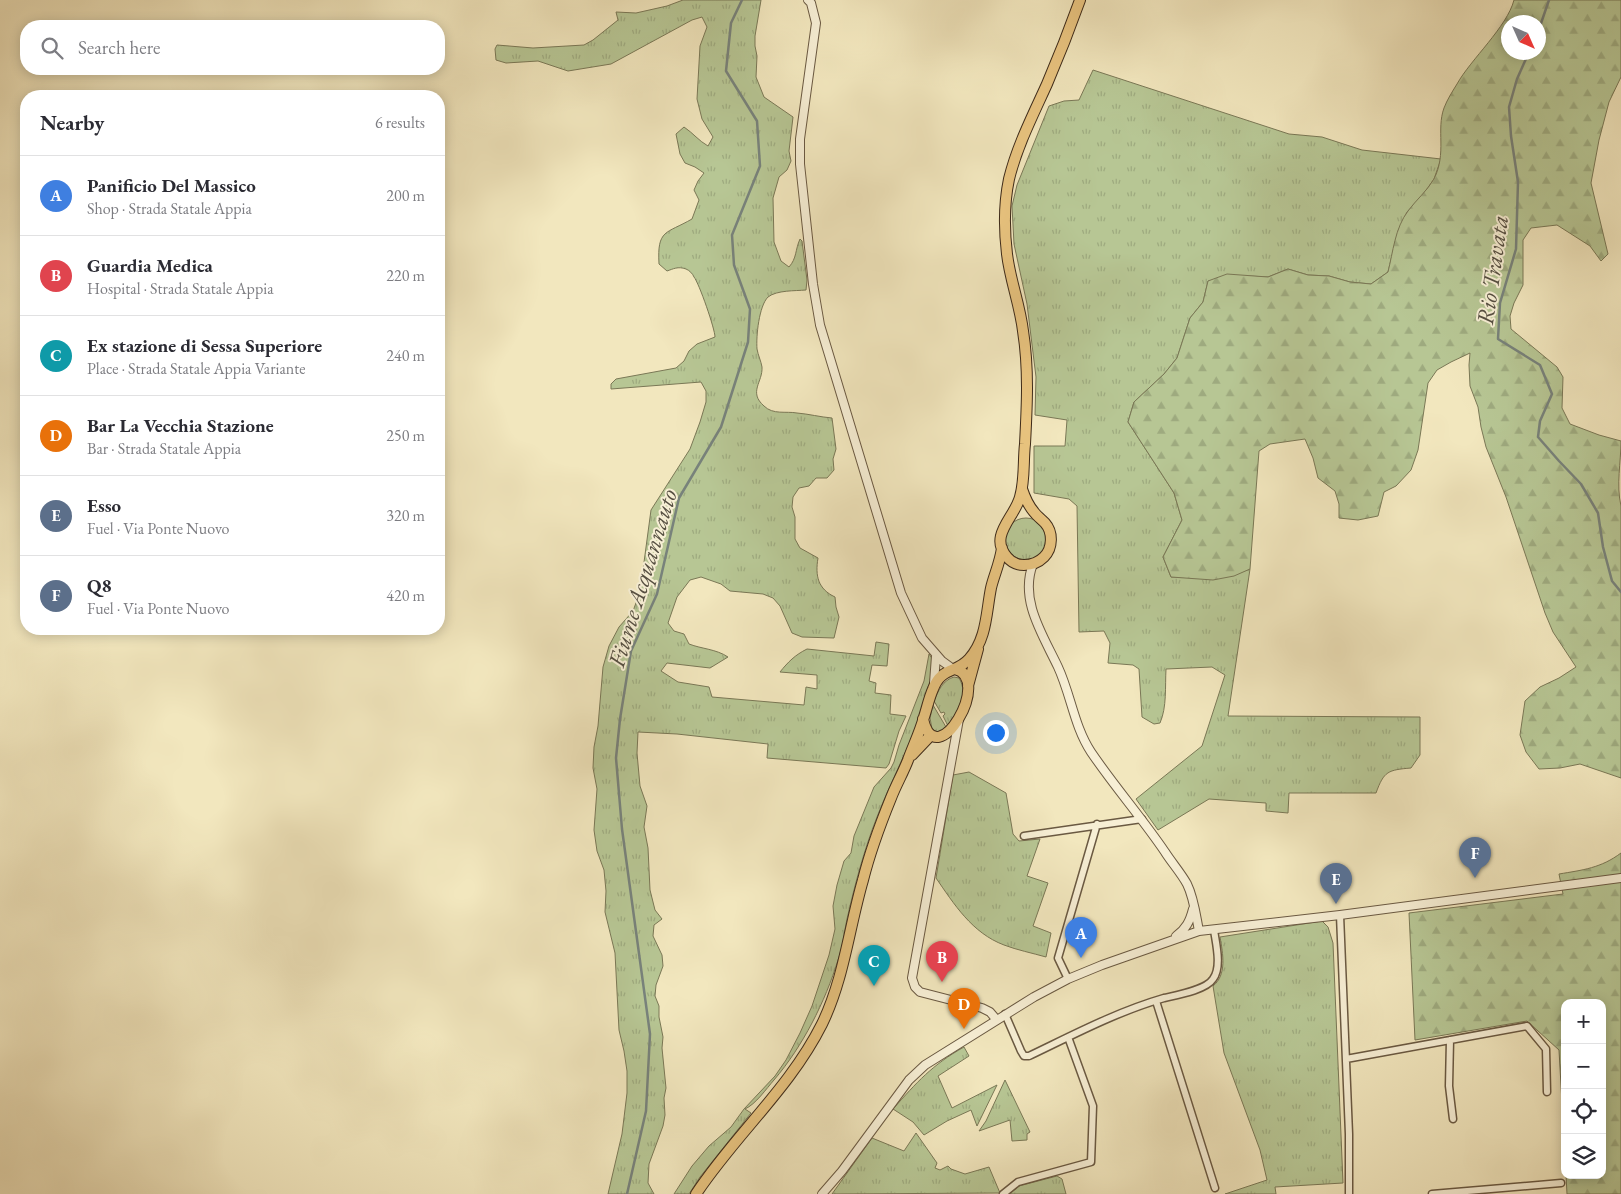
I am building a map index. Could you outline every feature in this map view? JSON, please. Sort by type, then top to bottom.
[{"type":"main road","points":[[907,762],[936,736],[950,731],[963,710],[985,626],[991,588],[1002,548],[1000,536],[1018,505],[1022,489],[1028,402],[1027,364],[1023,330],[1007,254],[1004,209],[1009,179],[1020,145],[1059,56],[1080,0]]},
{"type":"main road","points":[[996,573],[1007,564],[1033,564],[1041,560],[1047,554],[1050,546],[1050,530],[1026,502],[1022,489]]},
{"type":"main road","points":[[1010,520],[1023,514],[1031,514],[1039,518]]},
{"type":"main road","points":[[1002,548],[1009,559],[1018,564]]},
{"type":"main road","points":[[696,1194],[785,1082],[806,1053],[821,1026],[837,987],[862,880],[876,835],[907,762],[933,687],[942,675],[967,662],[980,641]]},
{"type":"main road","points":[[954,669],[964,673],[968,679],[968,687]]},
{"type":"main road","points":[[923,719],[927,730],[936,736]]},
{"type":"street","points":[[808,0],[811,3],[816,23],[800,139],[800,164],[813,284],[820,325],[901,593],[922,638],[936,656],[954,669]]},
{"type":"street","points":[[1018,564],[1029,588]]},
{"type":"street","points":[[1033,564],[1029,588],[1035,619],[1060,671],[1080,730],[1100,764],[1142,819],[1187,884],[1194,905],[1199,931]]},
{"type":"street","points":[[933,687],[936,674],[936,656]]},
{"type":"street","points":[[959,719],[912,978],[914,987],[920,992],[982,1008],[990,1012],[996,1019]]},
{"type":"street","points":[[936,736],[945,738],[953,750]]},
{"type":"street","points":[[1024,836],[1142,819]]},
{"type":"street","points":[[1068,979],[1058,958],[1097,824]]},
{"type":"street","points":[[822,1194],[842,1171],[909,1080],[925,1065],[996,1019],[1068,979],[1102,964],[1199,931],[1340,915],[1621,878]]},
{"type":"street","points":[[1168,942],[1184,931],[1190,920],[1194,905]]},
{"type":"street","points":[[1340,915],[1349,1134],[1349,1194]]},
{"type":"street","points":[[1005,1014],[1024,1056],[1029,1056],[1109,1017],[1202,987],[1212,982],[1216,975],[1217,962],[1214,930]]},
{"type":"street","points":[[1156,1001],[1215,1188]]},
{"type":"street","points":[[1346,1059],[1527,1026],[1546,1049],[1547,1092]]},
{"type":"street","points":[[1003,1194],[1018,1182],[1091,1162],[1093,1106],[1068,1037]]},
{"type":"street","points":[[1450,1040],[1449,1086],[1453,1119]]},
{"type":"street","points":[[1432,1194],[1561,1183]]},
{"type":"green space","points":[[683,0],[761,0],[755,36],[757,56],[756,77],[764,97],[793,117],[789,151],[791,161],[787,170],[779,177],[773,198],[774,242],[781,261],[789,267],[800,239],[802,241],[807,280],[806,290],[776,293],[768,297],[762,307],[757,349],[762,372],[757,387],[757,396],[759,401],[771,411],[793,412],[832,418],[836,449],[833,459],[834,470],[827,478],[816,478],[809,486],[799,488],[793,497],[792,507],[795,517],[795,539],[800,548],[818,558],[817,571],[819,581],[829,594],[835,597],[839,617],[834,638],[802,637],[792,633],[780,606],[773,598],[763,594],[730,591],[721,584],[701,577],[690,580],[677,597],[668,623],[674,631],[684,634],[689,644],[719,652],[728,657],[710,668],[667,663],[661,671],[678,682],[709,687],[712,697],[804,705],[806,687],[817,689],[817,675],[780,672],[799,654],[807,649],[874,656],[876,642],[889,644],[887,666],[872,665],[869,681],[876,683],[875,693],[891,695],[890,714],[906,716],[886,768],[767,758],[768,744],[677,734],[638,732],[637,753],[640,786],[647,806],[644,827],[648,848],[650,890],[655,910],[662,919],[654,925],[653,936],[662,955],[663,966],[656,985],[655,996],[659,1006],[663,1037],[662,1048],[666,1088],[664,1098],[665,1115],[663,1126],[649,1164],[648,1183],[654,1194],[608,1194],[622,1134],[627,1093],[627,1071],[619,1030],[615,953],[605,912],[604,870],[597,851],[594,830],[597,789],[593,768],[594,747],[598,726],[603,667],[609,646],[619,627],[633,611],[640,592],[651,510],[690,449],[706,402],[706,391],[701,382],[611,389],[611,384],[616,379],[676,368],[697,344],[715,337],[706,306],[690,271],[676,268],[667,271],[659,264],[662,238],[665,234],[692,219],[699,200],[694,190],[704,173],[685,163],[680,154],[676,134],[684,127],[708,146],[713,137],[702,119],[697,99],[700,46],[707,27],[702,17],[692,20],[611,64],[568,71],[538,61],[506,63],[496,60],[495,49],[497,45],[533,48],[584,45],[618,20],[616,12],[636,13],[667,6]]},
{"type":"green space","points":[[1514,0],[1621,0],[1621,77],[1609,102],[1599,140],[1591,183],[1608,254],[1601,261],[1590,246],[1557,225],[1531,228],[1523,240],[1523,285],[1510,316],[1511,329],[1557,367],[1563,377],[1562,408],[1570,424],[1621,441],[1619,482],[1621,506],[1621,778],[1580,764],[1560,768],[1539,769],[1526,752],[1520,735],[1525,701],[1540,687],[1576,667],[1553,632],[1545,613],[1506,497],[1486,447],[1478,407],[1470,386],[1470,353],[1437,370],[1428,383],[1418,450],[1411,470],[1396,486],[1384,492],[1378,516],[1358,520],[1339,518],[1339,504],[1335,491],[1318,478],[1313,458],[1305,439],[1270,444],[1259,451],[1250,569],[1234,576],[1213,580],[1171,577],[1163,557],[1182,520],[1174,493],[1128,422],[1134,402],[1164,374],[1177,358],[1190,318],[1203,302],[1208,281],[1227,274],[1268,277],[1288,269],[1308,275],[1329,276],[1350,282],[1371,284],[1388,272],[1400,225],[1408,211],[1434,179],[1438,169],[1444,108],[1463,74],[1501,26],[1501,60],[1546,60],[1546,15],[1507,15]]},
{"type":"green space","points":[[1093,70],[1289,134],[1322,137],[1362,150],[1441,159],[1434,179],[1407,212],[1398,231],[1388,272],[1371,284],[1350,282],[1329,276],[1308,275],[1288,269],[1268,277],[1248,276],[1208,281],[1203,302],[1190,318],[1177,358],[1164,374],[1134,402],[1128,422],[1174,493],[1182,520],[1163,557],[1171,577],[1201,578],[1231,575],[1250,569],[1228,716],[1420,717],[1420,755],[1411,768],[1388,773],[1382,780],[1376,793],[1289,793],[1288,813],[1266,811],[1266,803],[1209,799],[1158,830],[1136,799],[1202,746],[1225,675],[1212,667],[1166,669],[1165,704],[1160,723],[1154,724],[1142,717],[1139,669],[1133,665],[1108,663],[1110,643],[1104,631],[1079,632],[1077,506],[1069,499],[1034,493],[1034,446],[1065,446],[1067,420],[1035,415],[1036,377],[1027,304],[1014,244],[1012,206],[1017,185],[1049,106],[1064,101],[1079,100]]},
{"type":"green space","points":[[1026,518],[1041,524],[1047,539],[1041,554],[1026,560],[1011,554],[1005,539],[1011,524]]},
{"type":"green space","points":[[929,654],[933,660],[925,701],[911,740],[868,842],[853,893],[840,955],[820,1007],[804,1038],[785,1067],[761,1096],[745,1109],[751,1113],[700,1177],[689,1194],[674,1194],[692,1166],[709,1146],[731,1127],[744,1109],[775,1076],[800,1033],[812,1006],[829,955],[835,929],[833,906],[844,861],[851,853],[854,836],[874,787],[894,762],[924,681]]},
{"type":"green space","points":[[954,677],[959,678],[963,690],[961,703],[948,726],[943,716],[944,712],[941,713],[934,701],[944,683]]},
{"type":"green space","points":[[933,705],[946,727],[939,733],[932,729],[930,718]]},
{"type":"green space","points":[[969,772],[1006,793],[1013,834],[1019,841],[1040,839],[1027,876],[1048,883],[1033,926],[1051,933],[1046,957],[1004,945],[982,933],[965,917],[936,878],[953,775]]},
{"type":"green space","points":[[1621,853],[1621,1194],[1567,1194],[1566,1179],[1606,1179],[1606,999],[1561,999],[1561,1085],[1559,1050],[1527,1021],[1415,1040],[1409,913],[1563,894],[1559,874],[1584,870],[1614,858]]},
{"type":"green space","points":[[1322,921],[1328,927],[1333,943],[1343,1183],[1275,1187],[1276,1194],[1225,1194],[1267,1180],[1260,1150],[1224,1053],[1213,986],[1220,976],[1223,964],[1220,937]]},
{"type":"green space","points":[[964,1047],[969,1056],[938,1076],[952,1108],[997,1085],[977,1126],[971,1110],[947,1121],[924,1135],[913,1122],[893,1109],[910,1090],[943,1060]]},
{"type":"green space","points":[[1005,1080],[1030,1132],[1027,1134],[1027,1140],[1012,1141],[1010,1120],[979,1131],[986,1121]]},
{"type":"green space","points":[[916,1133],[937,1163],[935,1168],[940,1170],[948,1166],[965,1174],[989,1167],[1000,1193],[832,1194],[872,1138],[904,1151]]},
{"type":"green space","points":[[1057,1176],[1062,1179],[1066,1194],[1009,1194],[1019,1186]]},
{"type":"waterway","name":"Fiume Acquannauto","points":[[627,1194],[646,1111],[650,1034],[622,829],[616,758],[631,651],[657,594],[679,498],[721,427],[748,342],[750,309],[734,265],[732,235],[760,166],[757,121],[726,71],[731,23],[742,0]]},
{"type":"waterway","name":"Rio Travata","points":[[1544,15],[1549,0]]},
{"type":"waterway","name":"Rio Travata","points":[[1525,60],[1517,79],[1509,107],[1518,182],[1516,249],[1500,303],[1498,339],[1540,365],[1552,394],[1540,421],[1538,437],[1581,484],[1598,513],[1603,547],[1612,581],[1621,592]]},
{"type":"place","name":"Q8","points":[[1475,878]]},
{"type":"place","name":"Esso","points":[[1336,904]]},
{"type":"place","name":"Panificio Del Massico","points":[[1081,958]]},
{"type":"place","name":"Guardia Medica","points":[[942,982]]},
{"type":"place","name":"Ex stazione di Sessa Superiore","points":[[874,986]]},
{"type":"place","name":"Bar La Vecchia Stazione","points":[[964,1029]]}]
